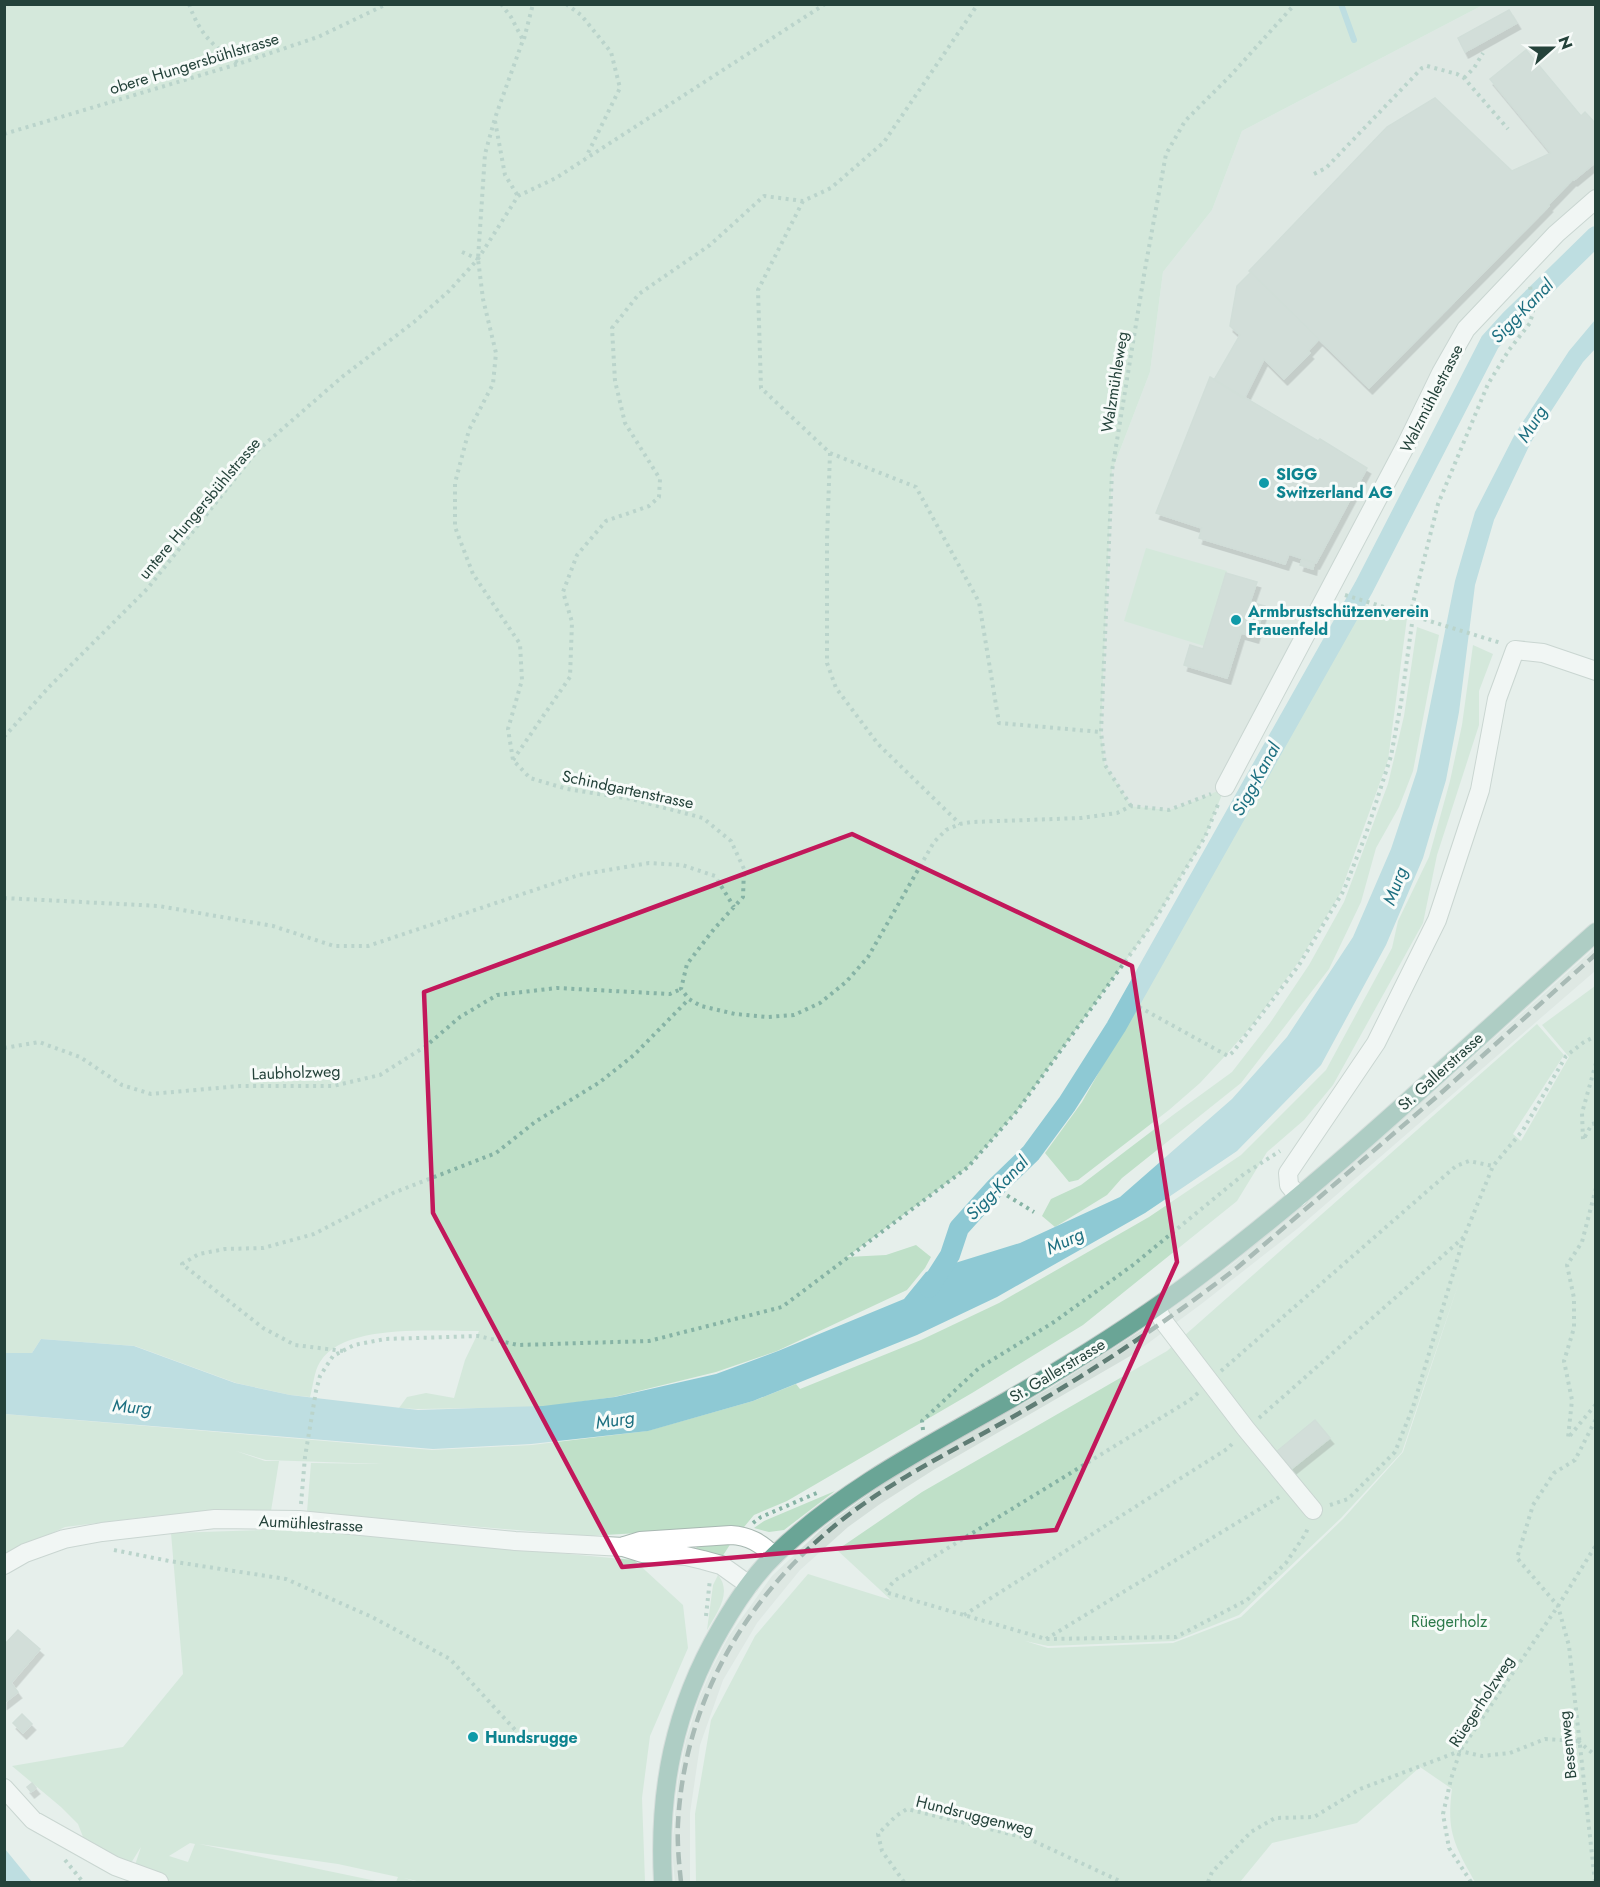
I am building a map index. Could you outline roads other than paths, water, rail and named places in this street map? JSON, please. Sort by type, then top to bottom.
[{"type":"main road","name":"St. Gallerstrasse","points":[[663,1882],[662,1821],[667,1777],[676,1732],[693,1683],[712,1643],[749,1585],[774,1556],[802,1530],[852,1492],[1079,1358],[1156,1308],[1299,1197],[1596,932]]},
{"type":"street","name":"Walzmühlestrasse","points":[[1225,787],[1466,329],[1556,234],[1596,199]]},
{"type":"street","points":[[1299,1197],[1290,1185],[1288,1173],[1376,1043],[1437,920],[1480,790],[1497,699],[1515,650],[1544,653],[1596,671]]},
{"type":"street","points":[[1156,1308],[1164,1322],[1246,1429],[1313,1510]]},
{"type":"street","name":"Aumühlestrasse","points":[[4,1564],[63,1539],[140,1526],[215,1519],[298,1520],[526,1542],[623,1547],[642,1553],[686,1556],[721,1565],[749,1585]]},
{"type":"street","name":"Aumühlestrasse","points":[[623,1547],[640,1541],[730,1535],[742,1536],[758,1542],[774,1556]]},
{"type":"street","points":[[4,1788],[33,1820],[115,1866],[159,1882]]},
{"type":"water","name":"Murg","points":[[1595,320],[1595,349],[1583,362],[1531,442],[1494,520],[1475,585],[1459,712],[1446,780],[1423,858],[1386,945],[1321,1065],[1237,1151],[1145,1213],[997,1297],[917,1335],[753,1401],[648,1431],[531,1444],[433,1449],[5,1414],[5,1353],[32,1353],[41,1339],[134,1346],[235,1383],[290,1395],[418,1410],[543,1406],[615,1397],[716,1374],[778,1351],[904,1299],[926,1272],[1020,1243],[1120,1197],[1232,1099],[1287,1037],[1353,937],[1391,849],[1417,771],[1455,581],[1475,512],[1515,434],[1569,351]]},
{"type":"water","points":[[5,1849],[32,1882],[5,1882]]},
{"type":"waterway","points":[[1341,4],[1354,40]]},
{"type":"waterway","name":"Sigg-Kanal","points":[[929,1288],[950,1255],[959,1228],[1031,1153],[1067,1104],[1116,1027],[1364,587],[1490,342],[1596,236]]},
{"type":"railway","points":[[681,1882],[678,1823],[684,1775],[695,1728],[711,1684],[733,1643],[759,1604],[790,1568],[824,1535],[881,1492],[1079,1378],[1160,1324],[1238,1267],[1441,1093],[1596,954]]},
{"type":"place","name":"SIGG Switzerland AG","points":[[1264,483]]},
{"type":"place","name":"Armbrustschützenverein Frauenfeld","points":[[1236,620]]},
{"type":"place","name":"Hundsrugge","points":[[473,1737]]},
{"type":"park label","name":"Rüegerholz","points":[[1449,1621]]}]
